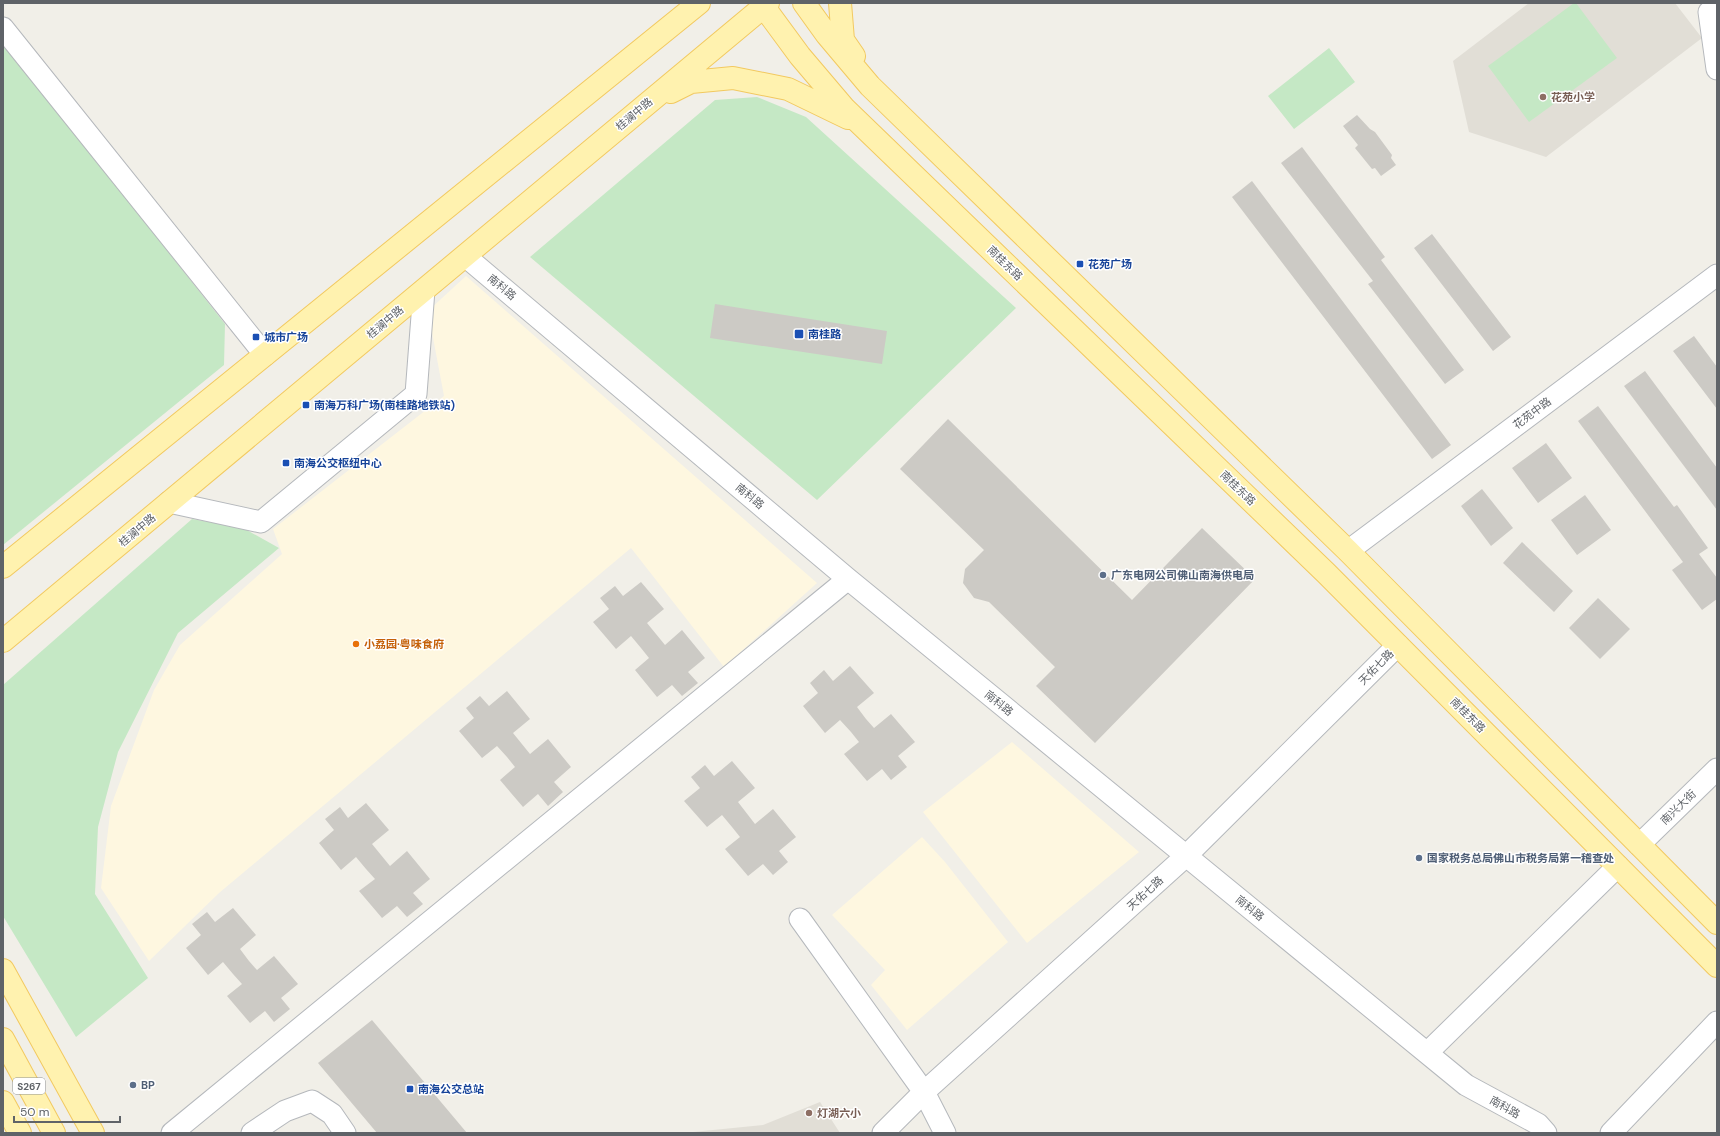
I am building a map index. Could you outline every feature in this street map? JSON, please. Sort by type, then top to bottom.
[{"type":"main road","points":[[663,32],[676,3]]},
{"type":"main road","points":[[3,567],[699,3]]},
{"type":"main road","points":[[804,3],[827,35],[878,94],[1348,551],[1717,923]]},
{"type":"main road","points":[[840,3],[843,40],[878,94]]},
{"type":"main road","name":"桂澜中路","points":[[4,641],[764,4]]},
{"type":"main road","name":"南桂东路","points":[[764,4],[800,56],[845,109],[1326,573],[1717,966]]},
{"type":"main road","points":[[644,106],[691,82],[733,78],[788,89],[862,125]]},
{"type":"main road","points":[[3,970],[93,1133]]},
{"type":"main road","name":"S267","points":[[3,1040],[54,1133]]},
{"type":"main road","name":"S267","points":[[3,1102],[20,1133]]},
{"type":"street","points":[[1709,13],[1717,69]]},
{"type":"street","points":[[3,28],[265,355]]},
{"type":"street","name":"南科路","points":[[465,256],[848,579],[1466,1085],[1538,1124],[1546,1133]]},
{"type":"street","name":"花苑中路","points":[[1348,551],[1717,275]]},
{"type":"street","points":[[169,502],[261,522],[416,394],[424,290]]},
{"type":"street","points":[[172,1133],[848,579]]},
{"type":"street","name":"天佑七路","points":[[883,1133],[924,1092],[1186,856],[1398,645]]},
{"type":"street","name":"南兴大街","points":[[1639,844],[1717,769]]},
{"type":"street","points":[[1427,1053],[1618,866]]},
{"type":"street","points":[[800,919],[924,1092],[945,1133]]},
{"type":"street","points":[[1610,1133],[1717,1022]]},
{"type":"street","points":[[252,1133],[285,1111],[312,1101],[332,1114],[344,1133]]},
{"type":"shaded area","name":"花苑小学","points":[[1529,3],[1675,3],[1702,38],[1546,157],[1469,132],[1453,61]]},
{"type":"shaded area","points":[[466,276],[817,583],[724,667],[631,548],[219,893],[149,961],[101,888],[111,806],[154,690],[180,645],[282,554],[273,529],[444,396],[428,311]]},
{"type":"shaded area","points":[[1012,742],[1139,852],[1027,943],[923,812]]},
{"type":"shaded area","points":[[922,837],[945,862],[1008,942],[907,1030],[871,985],[885,970],[832,915]]},
{"type":"shaded area","name":"灯湖六小","points":[[820,1102],[840,1133],[683,1133],[763,1125]]},
{"type":"green space","points":[[1576,3],[1617,58],[1529,122],[1488,66]]},
{"type":"green space","points":[[3,42],[225,324],[224,365],[3,545]]},
{"type":"green space","points":[[1329,48],[1355,82],[1294,129],[1268,96]]},
{"type":"green space","points":[[757,97],[806,117],[1016,308],[817,500],[530,257],[715,100]]},
{"type":"green space","points":[[192,519],[243,528],[279,548],[178,633],[118,752],[98,827],[95,894],[148,978],[76,1037],[3,916],[3,685]]},
{"type":"building","points":[[1357,115],[1370,129],[1375,132],[1392,155],[1391,158],[1396,165],[1381,176],[1375,168],[1372,169],[1355,148],[1358,145],[1343,126]]},
{"type":"building","points":[[1302,147],[1385,257],[1381,260],[1464,370],[1445,384],[1368,284],[1373,281],[1281,163]]},
{"type":"building","points":[[1252,181],[1451,445],[1432,459],[1232,197]]},
{"type":"building","points":[[1432,234],[1511,337],[1493,351],[1414,248]]},
{"type":"building","name":"南桂路","points":[[715,304],[887,331],[882,364],[710,338]]},
{"type":"building","points":[[1694,336],[1717,367],[1717,409],[1673,351]]},
{"type":"building","points":[[1645,371],[1717,468],[1717,510],[1624,386]]},
{"type":"building","points":[[1598,406],[1674,507],[1677,505],[1708,548],[1699,554],[1717,578],[1717,599],[1702,610],[1672,570],[1683,562],[1578,421]]},
{"type":"building","points":[[948,419],[1132,600],[1202,528],[1255,579],[1095,743],[1036,686],[1055,667],[989,602],[974,598],[963,583],[965,569],[984,550],[900,469]]},
{"type":"building","points":[[1546,443],[1572,478],[1538,503],[1512,468]]},
{"type":"building","points":[[1482,489],[1513,528],[1491,546],[1461,506]]},
{"type":"building","points":[[1585,495],[1611,530],[1577,555],[1551,520]]},
{"type":"building","points":[[1522,542],[1573,591],[1554,612],[1503,563]]},
{"type":"building","points":[[641,582],[664,609],[647,623],[665,645],[682,630],[705,658],[688,672],[698,683],[682,696],[672,685],[657,697],[635,670],[649,658],[631,636],[616,649],[593,622],[609,609],[600,598],[615,586],[623,596]]},
{"type":"building","points":[[1598,598],[1630,629],[1600,659],[1569,628]]},
{"type":"building","points":[[850,666],[874,693],[857,707],[866,719],[874,728],[891,714],[915,742],[898,756],[907,767],[891,780],[882,769],[867,781],[844,754],[859,742],[851,732],[840,720],[825,733],[803,706],[818,693],[810,683],[824,670],[833,681]]},
{"type":"building","points":[[507,691],[530,719],[513,733],[530,754],[548,739],[571,767],[554,782],[563,792],[548,806],[538,794],[523,807],[500,780],[515,767],[507,757],[497,746],[482,758],[459,731],[474,718],[466,708],[480,696],[489,706]]},
{"type":"building","points":[[732,761],[755,788],[738,802],[755,824],[773,809],[796,837],[779,851],[788,862],[773,875],[763,864],[748,876],[725,849],[740,837],[722,815],[707,827],[684,801],[700,788],[691,777],[705,765],[714,776]]},
{"type":"building","points":[[366,803],[389,830],[372,844],[390,866],[407,851],[430,879],[413,893],[423,904],[407,917],[397,906],[382,918],[359,891],[375,879],[356,857],[341,870],[319,843],[334,830],[325,819],[340,807],[348,818]]},
{"type":"building","points":[[233,908],[256,935],[240,949],[249,961],[257,970],[274,956],[298,984],[281,998],[290,1009],[274,1022],[265,1011],[250,1023],[227,996],[242,984],[223,962],[208,975],[186,948],[201,935],[192,924],[207,912],[215,922]]},
{"type":"building","points":[[372,1020],[467,1133],[377,1133],[318,1063]]},
{"type":"place","name":"花苑小学","points":[[1543,97]]},
{"type":"place","name":"花苑广场","points":[[1080,264]]},
{"type":"place","name":"南桂路","points":[[799,334]]},
{"type":"place","name":"城市广场","points":[[256,337]]},
{"type":"place","name":"南海万科广场(南桂路地铁站)","points":[[306,405]]},
{"type":"place","name":"南海公交枢纽中心","points":[[286,463]]},
{"type":"place","name":"广东电网公司佛山南海供电局","points":[[1103,575]]},
{"type":"place","name":"小荔园·粤味食府","points":[[356,644]]},
{"type":"place","name":"国家税务总局佛山市税务局第一稽查处","points":[[1419,858]]},
{"type":"place","name":"BP","points":[[133,1085]]},
{"type":"place","name":"南海公交总站","points":[[410,1089]]},
{"type":"place","name":"灯湖六小","points":[[809,1113]]}]
